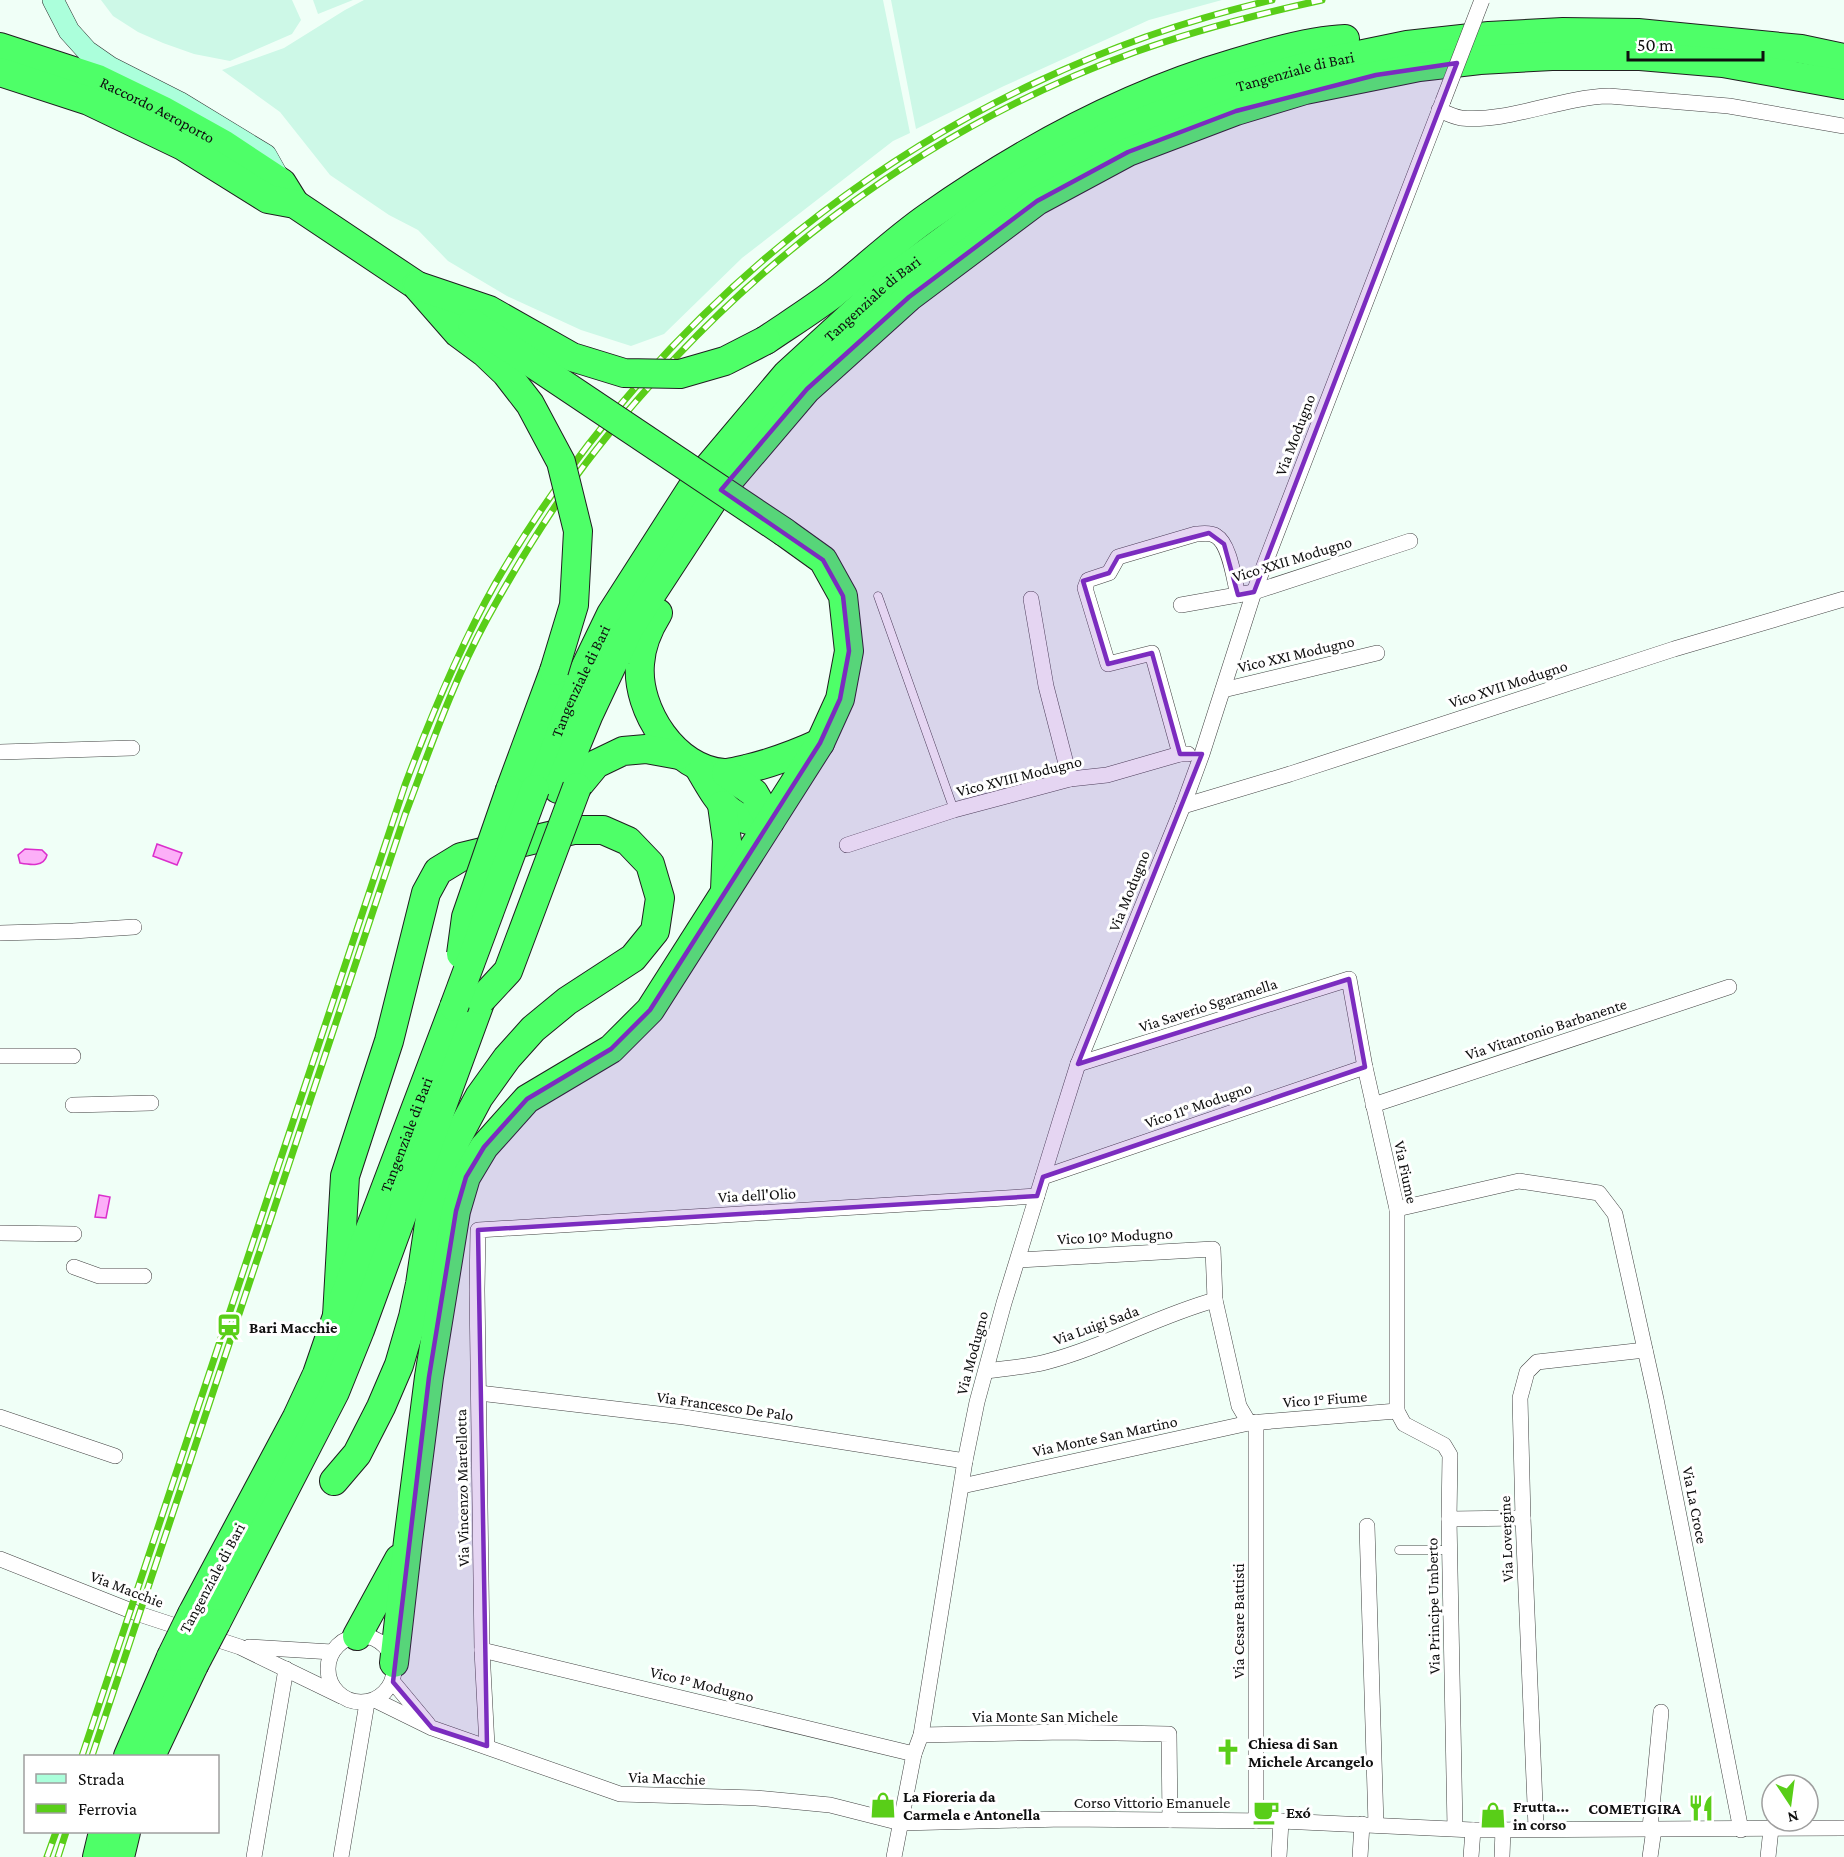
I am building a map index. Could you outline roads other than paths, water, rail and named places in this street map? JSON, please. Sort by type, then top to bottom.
[{"type":"highway","points":[[1485,48],[1563,32],[1638,33],[1801,49],[1844,58]]},
{"type":"highway","points":[[416,285],[489,310],[572,357],[624,373],[680,374],[724,361],[766,340],[831,296],[927,218],[1011,162],[1089,120],[1147,94],[1210,70],[1278,50],[1343,39],[1407,45]]},
{"type":"highway","name":"Tangenziale di Bari","points":[[328,1378],[360,1330],[467,1004],[545,789],[568,704],[611,614],[695,483],[787,374],[891,279],[1023,182],[1118,131],[1223,90],[1315,64],[1407,45],[1485,48]]},
{"type":"highway","name":"Raccordo Aeroporto","points":[[0,47],[98,79],[162,110],[223,144],[416,285]]},
{"type":"highway","name":"Tangenziale di Bari","points":[[545,789],[590,714],[630,627],[715,497],[807,390],[909,297],[1037,201],[1128,152],[1236,111],[1305,90],[1485,48]]},
{"type":"highway","points":[[1485,48],[1552,56],[1640,56],[1723,63],[1844,85]]},
{"type":"highway","name":"Raccordo Aeroporto","points":[[0,72],[88,101],[183,146],[268,200],[289,194]]},
{"type":"highway","points":[[416,285],[458,333],[485,353],[506,373],[530,404],[561,462],[578,531],[574,605],[554,671],[545,789],[508,971],[467,1004]]},
{"type":"highway","points":[[394,1672],[429,1377],[454,1223],[466,1178],[484,1147],[527,1099],[610,1049],[650,1010],[820,743],[840,699],[849,651],[843,596],[823,560],[416,285]]},
{"type":"highway","points":[[715,497],[695,551],[645,634],[639,665],[643,697],[660,731],[701,765],[723,805],[727,841],[725,893]]},
{"type":"highway","points":[[701,765],[769,764],[820,743]]},
{"type":"highway","points":[[545,789],[623,751],[646,748],[701,765],[754,793],[770,821]]},
{"type":"highway","points":[[723,805],[739,817],[753,823],[770,821]]},
{"type":"highway","points":[[334,1481],[357,1454],[399,1365],[420,1284],[429,1217],[456,1140],[479,1097],[507,1058],[533,1029],[567,1001],[633,958],[654,931],[660,898],[651,864],[628,841],[603,830],[574,830],[461,857],[438,871],[426,893],[389,1041],[345,1176],[337,1316]]},
{"type":"highway","name":"Tangenziale di Bari","points":[[151,1755],[204,1618],[293,1450],[328,1409],[328,1378],[337,1316],[467,1004]]},
{"type":"highway","points":[[357,1636],[408,1541]]},
{"type":"highway","name":"Tangenziale di Bari","points":[[128,1755],[162,1677],[204,1618]]},
{"type":"highway","points":[[96,1857],[103,1833]]},
{"type":"highway","points":[[120,1857],[126,1833]]},
{"type":"street","points":[[53,0],[69,31],[87,51],[110,67],[178,102],[266,155],[289,194]]},
{"type":"street","name":"Via Modugno","points":[[894,1857],[914,1754],[921,1735],[965,1461],[977,1402],[1004,1303],[1078,1064],[1183,806],[1254,592],[1482,0]]},
{"type":"street","points":[[1441,106],[1460,118],[1480,117],[1590,96],[1609,96],[1728,106],[1844,126]]},
{"type":"street","points":[[1180,754],[1152,653],[1108,664],[1085,588],[1088,579],[1109,573],[1118,557],[1196,534],[1209,533],[1224,544],[1238,595]]},
{"type":"street","name":"Vico XXII Modugno","points":[[1181,604],[1254,592],[1410,541]]},
{"type":"street","name":"Vico XVII Modugno","points":[[1183,806],[1844,598]]},
{"type":"street","points":[[1031,600],[1046,686],[1070,778]]},
{"type":"street","name":"Vico XXI Modugno","points":[[1223,690],[1377,653]]},
{"type":"street","points":[[0,752],[132,748]]},
{"type":"street","name":"Vico XVIII Modugno","points":[[847,845],[954,810],[1070,778],[1107,775],[1180,754],[1202,754]]},
{"type":"street","points":[[0,933],[134,927]]},
{"type":"street","name":"Via Saverio Sgaramella","points":[[1078,1064],[1349,979]]},
{"type":"street","name":"Via Fiume","points":[[1349,979],[1365,1067],[1397,1209],[1397,1411]]},
{"type":"street","name":"Via Vitantonio Barbanente","points":[[1373,1105],[1730,987]]},
{"type":"street","points":[[0,1056],[73,1056]]},
{"type":"street","name":"Vico 11° Modugno","points":[[1043,1178],[1365,1067]]},
{"type":"street","points":[[74,1105],[151,1102]]},
{"type":"street","name":"Via La Croce","points":[[1397,1209],[1519,1181],[1599,1193],[1615,1214],[1645,1350],[1741,1830]]},
{"type":"street","name":"Via dell'Olio","points":[[478,1230],[1037,1196]]},
{"type":"street","name":"Via Vincenzo Martellotta","points":[[478,1230],[482,1650],[487,1746]]},
{"type":"street","points":[[0,1233],[74,1234]]},
{"type":"street","name":"Vico 10° Modugno","points":[[1019,1260],[1213,1249]]},
{"type":"street","name":"Via Cesare Battisti","points":[[1213,1249],[1215,1300],[1239,1406],[1253,1422],[1256,1821]]},
{"type":"street","points":[[74,1267],[99,1276],[144,1276]]},
{"type":"street","name":"Via Luigi Sada","points":[[986,1371],[1045,1362],[1113,1339],[1195,1305],[1215,1300]]},
{"type":"street","name":"Via Lovergine","points":[[1536,1828],[1520,1398],[1527,1372],[1537,1362],[1645,1350]]},
{"type":"street","name":"Via Francesco De Palo","points":[[478,1393],[684,1417],[965,1461]]},
{"type":"street","name":"Vico 1° Fiume","points":[[1253,1422],[1397,1411]]},
{"type":"street","name":"Via Principe Umberto","points":[[1397,1411],[1404,1424],[1444,1445],[1450,1455],[1449,1550],[1455,1828]]},
{"type":"street","points":[[0,1417],[115,1456]]},
{"type":"street","name":"Via Monte San Martino","points":[[962,1486],[1253,1422]]},
{"type":"street","points":[[1449,1519],[1523,1518]]},
{"type":"street","points":[[1360,1857],[1369,1824],[1367,1526]]},
{"type":"street","name":"Via Macchie","points":[[0,1559],[139,1614],[240,1647],[341,1696]]},
{"type":"street","points":[[394,1672],[389,1689],[371,1701],[348,1701],[341,1696],[329,1680],[328,1671],[332,1652],[340,1644],[357,1636],[376,1639],[391,1653],[394,1672],[432,1728]]},
{"type":"street","points":[[240,1647],[332,1652]]},
{"type":"street","name":"Vico 1° Modugno","points":[[482,1650],[914,1754]]},
{"type":"street","points":[[254,1857],[286,1669]]},
{"type":"street","points":[[341,1857],[371,1701]]},
{"type":"street","name":"Via Macchie","points":[[371,1701],[432,1728],[620,1794],[756,1798],[830,1805],[901,1823]]},
{"type":"street","points":[[1650,1857],[1661,1712]]},
{"type":"street","name":"Via Monte San Michele","points":[[921,1735],[1064,1732],[1169,1734],[1170,1820]]},
{"type":"street","name":"Corso Vittorio Emanuele","points":[[901,1823],[1063,1819],[1281,1821],[1473,1830],[1536,1828],[1760,1829]]},
{"type":"street","points":[[1279,1857],[1281,1821]]},
{"type":"street","name":"Corso Vittorio Emanuele","points":[[1820,1828],[1844,1828]]},
{"type":"street","points":[[1502,1857],[1503,1829]]},
{"type":"street","points":[[1471,1857],[1473,1830]]},
{"type":"street","points":[[1768,1857],[1771,1833]]},
{"type":"lane","points":[[878,596],[954,810]]},
{"type":"lane","points":[[1399,1550],[1449,1550]]},
{"type":"railway","points":[[82,1755],[405,785],[469,633],[495,584],[563,479],[641,381],[728,292],[823,212],[926,142],[1036,83],[1151,35],[1272,0]]},
{"type":"railway","points":[[92,1755],[405,815],[453,691],[475,643],[499,597],[566,490],[596,450],[651,385],[709,324],[772,266],[838,213],[907,165],[980,122],[1056,84],[1135,52],[1227,23],[1322,0]]},
{"type":"railway","points":[[47,1857],[56,1833]]},
{"type":"railway","points":[[58,1857],[66,1833]]},
{"type":"place","name":"Bari Macchie","points":[[229,1327]]},
{"type":"place","name":"Chiesa di San Michele Arcangelo","points":[[1228,1752]]},
{"type":"place","name":"La Fioreria da Carmela e Antonella","points":[[883,1805]]},
{"type":"place","name":"COMETIGIRA","points":[[1701,1808]]},
{"type":"place","name":"Exó","points":[[1266,1812]]},
{"type":"place","name":"Frutta... in corso","points":[[1493,1815]]}]
